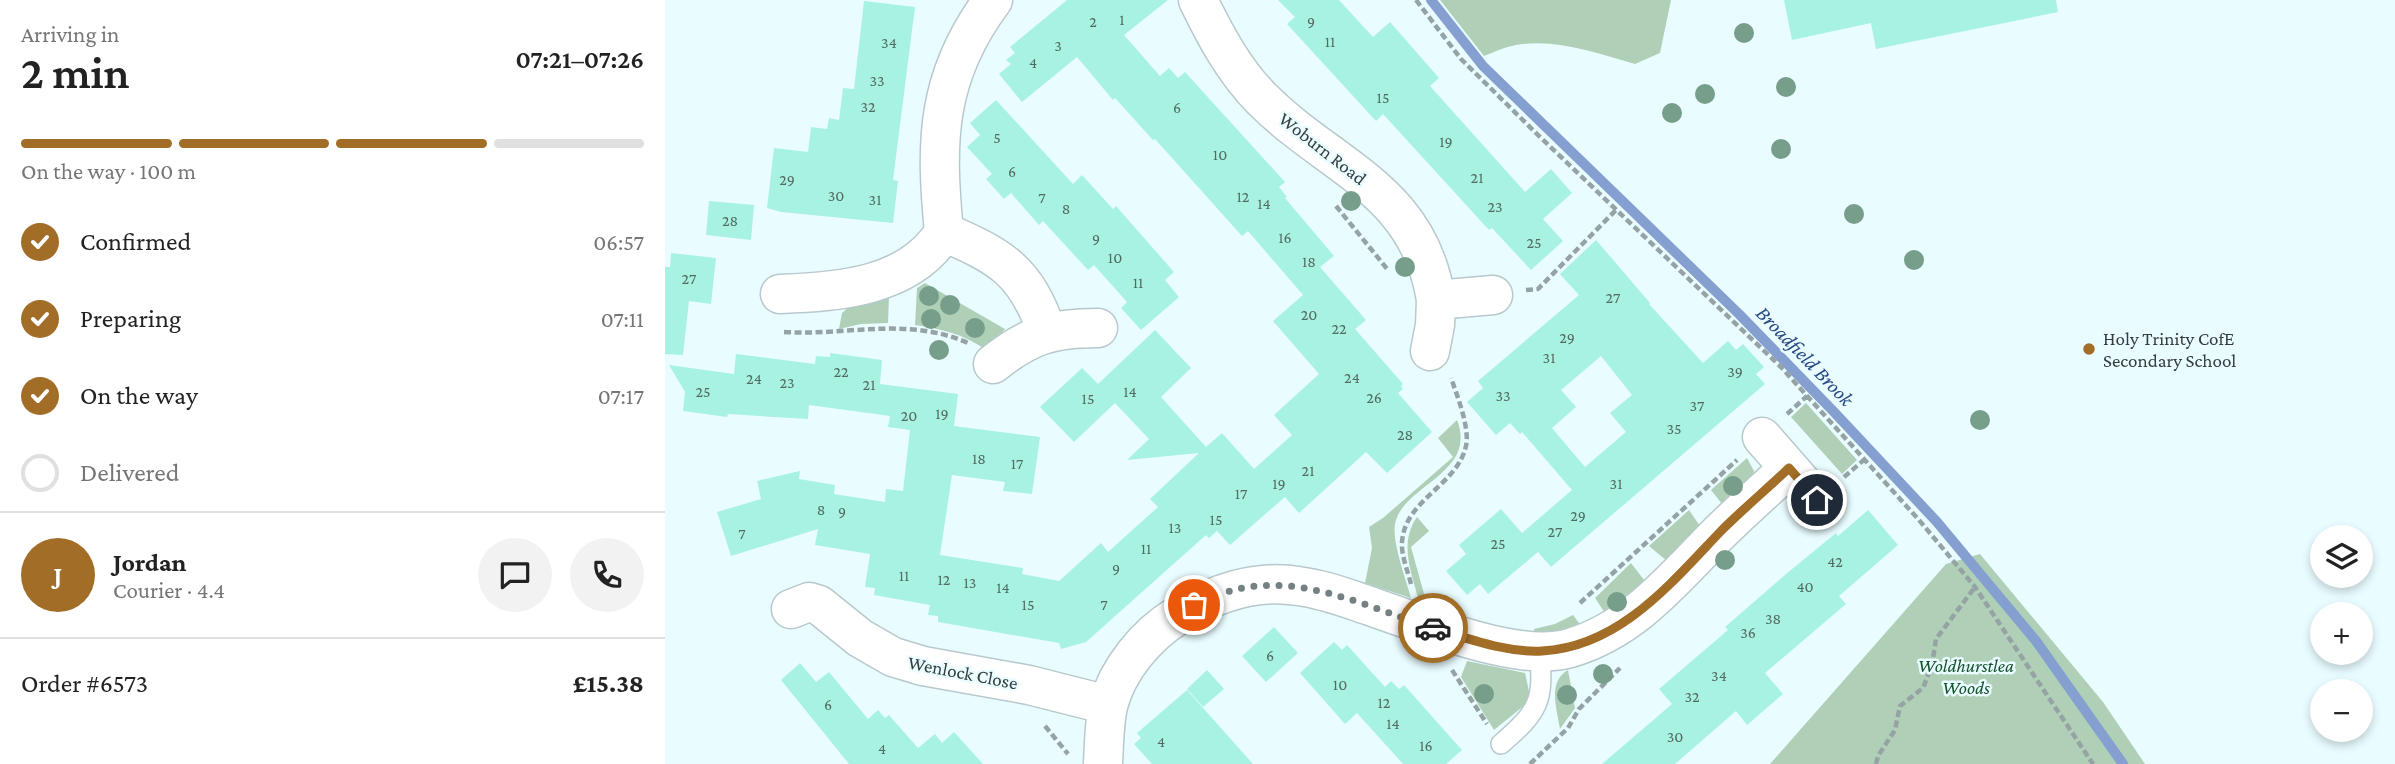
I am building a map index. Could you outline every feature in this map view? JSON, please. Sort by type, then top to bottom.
[{"type":"street","points":[[780,294],[830,292],[865,285],[914,263],[937,244],[944,232],[939,152],[946,93],[964,44],[993,0]]},
{"type":"street","name":"Woburn Road","points":[[1198,0],[1214,33],[1237,68],[1261,97],[1304,136],[1363,177],[1411,228],[1432,274],[1436,300],[1430,351]]},
{"type":"street","points":[[944,232],[976,247],[1015,273],[1032,294],[1047,332]]},
{"type":"street","points":[[1436,300],[1493,295]]},
{"type":"street","points":[[993,364],[1022,343],[1047,332],[1098,328]]},
{"type":"street","points":[[1762,437],[1817,500]]},
{"type":"street","points":[[1103,764],[1108,705],[1121,672],[1168,621],[1194,605],[1225,592],[1258,586],[1297,585],[1502,648],[1539,652],[1567,649],[1596,638],[1653,601],[1728,524],[1789,468]]},
{"type":"street","name":"Wenlock Close","points":[[791,609],[809,602],[818,605],[860,638],[893,657],[959,674],[1029,685],[1108,705]]},
{"type":"lane","points":[[1501,744],[1522,726],[1541,695],[1539,652]]},
{"type":"path","points":[[1416,0],[1461,59],[1781,367],[1919,520],[1975,587],[2093,764]]},
{"type":"path","points":[[1334,205],[1395,279]]},
{"type":"path","points":[[1493,295],[1538,289],[1617,209]]},
{"type":"path","points":[[780,294],[780,332],[807,334],[911,328],[936,332],[969,344],[993,364]]},
{"type":"path","points":[[1430,351],[1450,355],[1450,373],[1467,444],[1450,474],[1422,500],[1407,519],[1401,545],[1422,624],[1501,744]]},
{"type":"path","points":[[1576,607],[1807,396]]},
{"type":"path","points":[[1876,764],[1878,756],[1895,730],[1900,706],[1923,688],[1932,665],[1936,639],[1975,587]]},
{"type":"green space","points":[[1440,0],[1671,0],[1660,53],[1635,64],[1546,43],[1516,45],[1484,56]]},
{"type":"green space","points":[[925,283],[1005,329],[986,350],[952,333],[915,325],[917,288]]},
{"type":"green space","points":[[887,292],[888,323],[861,324],[839,329],[842,313],[853,303]]},
{"type":"green space","points":[[1806,403],[1857,460],[1842,474],[1791,417]]},
{"type":"green space","points":[[1457,420],[1461,438],[1457,454],[1437,478],[1411,499],[1395,524],[1397,551],[1411,598],[1365,583],[1372,548],[1369,527],[1453,457],[1438,438]]},
{"type":"green space","points":[[1747,458],[1754,471],[1753,478],[1726,509],[1711,490]]},
{"type":"green space","points":[[1689,510],[1704,532],[1673,566],[1649,546]]},
{"type":"green space","points":[[1417,517],[1429,531],[1411,547],[1426,601],[1418,598],[1408,557],[1409,537]]},
{"type":"green space","name":"Woldhurstlea Woods","points":[[1980,554],[2103,702],[2145,764],[1770,764],[1946,564]]},
{"type":"green space","points":[[1631,563],[1651,589],[1609,619],[1595,598]]},
{"type":"green space","points":[[1573,615],[1585,631],[1535,640],[1534,629],[1555,624]]},
{"type":"green space","points":[[1467,661],[1525,673],[1530,696],[1526,704],[1494,730],[1461,677]]},
{"type":"green space","points":[[1568,670],[1575,708],[1560,729],[1555,689],[1557,681]]},
{"type":"building","points":[[1067,0],[1168,0],[1124,35],[1160,76],[1169,68],[1178,78],[1185,72],[1285,182],[1279,187],[1287,197],[1285,198],[1334,256],[1320,267],[1366,320],[1355,329],[1403,384],[1403,389],[1398,393],[1432,432],[1387,473],[1366,452],[1299,513],[1285,497],[1230,545],[1217,531],[1209,538],[1206,535],[1086,642],[1061,649],[1059,643],[938,622],[938,616],[928,615],[930,605],[874,595],[875,588],[865,587],[870,554],[815,545],[818,529],[731,556],[717,512],[761,499],[757,481],[800,471],[799,479],[835,485],[834,494],[885,502],[886,489],[903,491],[910,430],[888,427],[890,416],[809,405],[808,419],[728,414],[727,417],[683,411],[685,392],[669,365],[734,374],[736,354],[815,364],[816,356],[830,357],[830,353],[882,360],[880,384],[958,394],[954,426],[1040,437],[1032,494],[1003,491],[1005,482],[952,475],[940,555],[1023,568],[1022,574],[1059,581],[1101,543],[1108,552],[1158,507],[1150,499],[1199,453],[1127,460],[1149,439],[1115,403],[1074,442],[1040,407],[1082,368],[1098,384],[1155,330],[1191,368],[1161,397],[1206,447],[1222,433],[1254,469],[1292,435],[1274,415],[1319,374],[1273,321],[1303,295],[1248,231],[1242,236],[1155,139],[1153,140],[1115,98],[1113,100],[1077,57],[1022,102],[999,74],[1011,64],[1006,60],[1015,53],[1010,47]]},
{"type":"building","points":[[1278,0],[1339,0],[1373,37],[1390,22],[1439,78],[1430,86],[1525,192],[1551,169],[1572,193],[1543,219],[1563,241],[1531,270],[1492,228],[1489,230],[1383,114],[1376,121],[1287,24],[1295,17]]},
{"type":"building","points":[[1784,0],[2056,0],[2058,12],[1876,49],[1871,23],[1792,40]]},
{"type":"building","points":[[864,1],[915,7],[893,180],[898,181],[893,223],[781,212],[767,208],[774,148],[808,152],[811,127],[827,129],[829,118],[839,120],[843,88],[854,89]]},
{"type":"building","points":[[996,100],[1073,184],[1082,175],[1113,209],[1116,206],[1174,272],[1165,280],[1179,297],[1141,330],[1121,308],[1127,302],[1094,265],[1088,270],[1043,221],[1039,225],[1011,193],[1004,199],[986,179],[992,174],[967,147],[980,135],[970,123]]},
{"type":"building","points":[[709,201],[754,205],[751,240],[706,235]]},
{"type":"building","points":[[1596,240],[1703,363],[1728,341],[1736,350],[1743,344],[1764,367],[1756,374],[1765,384],[1551,567],[1538,552],[1488,594],[1480,584],[1467,595],[1446,571],[1466,554],[1459,545],[1501,509],[1522,533],[1572,490],[1522,432],[1520,434],[1510,423],[1496,435],[1467,402],[1483,388],[1478,381],[1579,295],[1560,274]],"holes":[[[1601,356],[1632,395],[1610,413],[1626,432],[1585,467],[1552,428],[1576,407],[1561,390]]]},
{"type":"building","points":[[671,253],[716,258],[711,304],[689,301],[683,355],[665,354],[665,267],[670,267]]},
{"type":"building","points":[[1868,510],[1898,545],[1839,596],[1846,604],[1765,673],[1783,694],[1747,725],[1736,711],[1675,764],[1602,764],[1672,704],[1659,689],[1728,630],[1725,627],[1786,574]]},
{"type":"building","points":[[1274,627],[1298,653],[1266,682],[1242,656]]},
{"type":"building","points":[[1334,642],[1342,650],[1347,645],[1385,687],[1391,681],[1399,689],[1404,685],[1462,750],[1446,764],[1403,764],[1357,713],[1345,724],[1300,673]]},
{"type":"building","points":[[800,663],[816,682],[829,672],[868,719],[878,710],[885,718],[889,715],[918,748],[935,734],[942,743],[954,732],[983,764],[849,764],[781,680]]},
{"type":"building","points":[[1207,670],[1224,689],[1203,707],[1187,689]]},
{"type":"building","points":[[1187,690],[1253,764],[1152,764],[1134,744],[1141,738],[1137,733]]},
{"type":"waterway","name":"Broadfield Brook","points":[[1431,0],[1483,66],[1739,314],[1937,522],[2036,641],[2123,764]]},
{"type":"way so far","points":[[1194,605],[1225,592],[1258,586],[1297,585],[1433,628]]},
{"type":"place","name":"Holy Trinity CofE Secondary School","points":[[2089,349]]},
{"type":"route","points":[[1433,628],[1502,648],[1539,652],[1567,649],[1596,638],[1653,601],[1728,524],[1789,468],[1817,500]]}]
